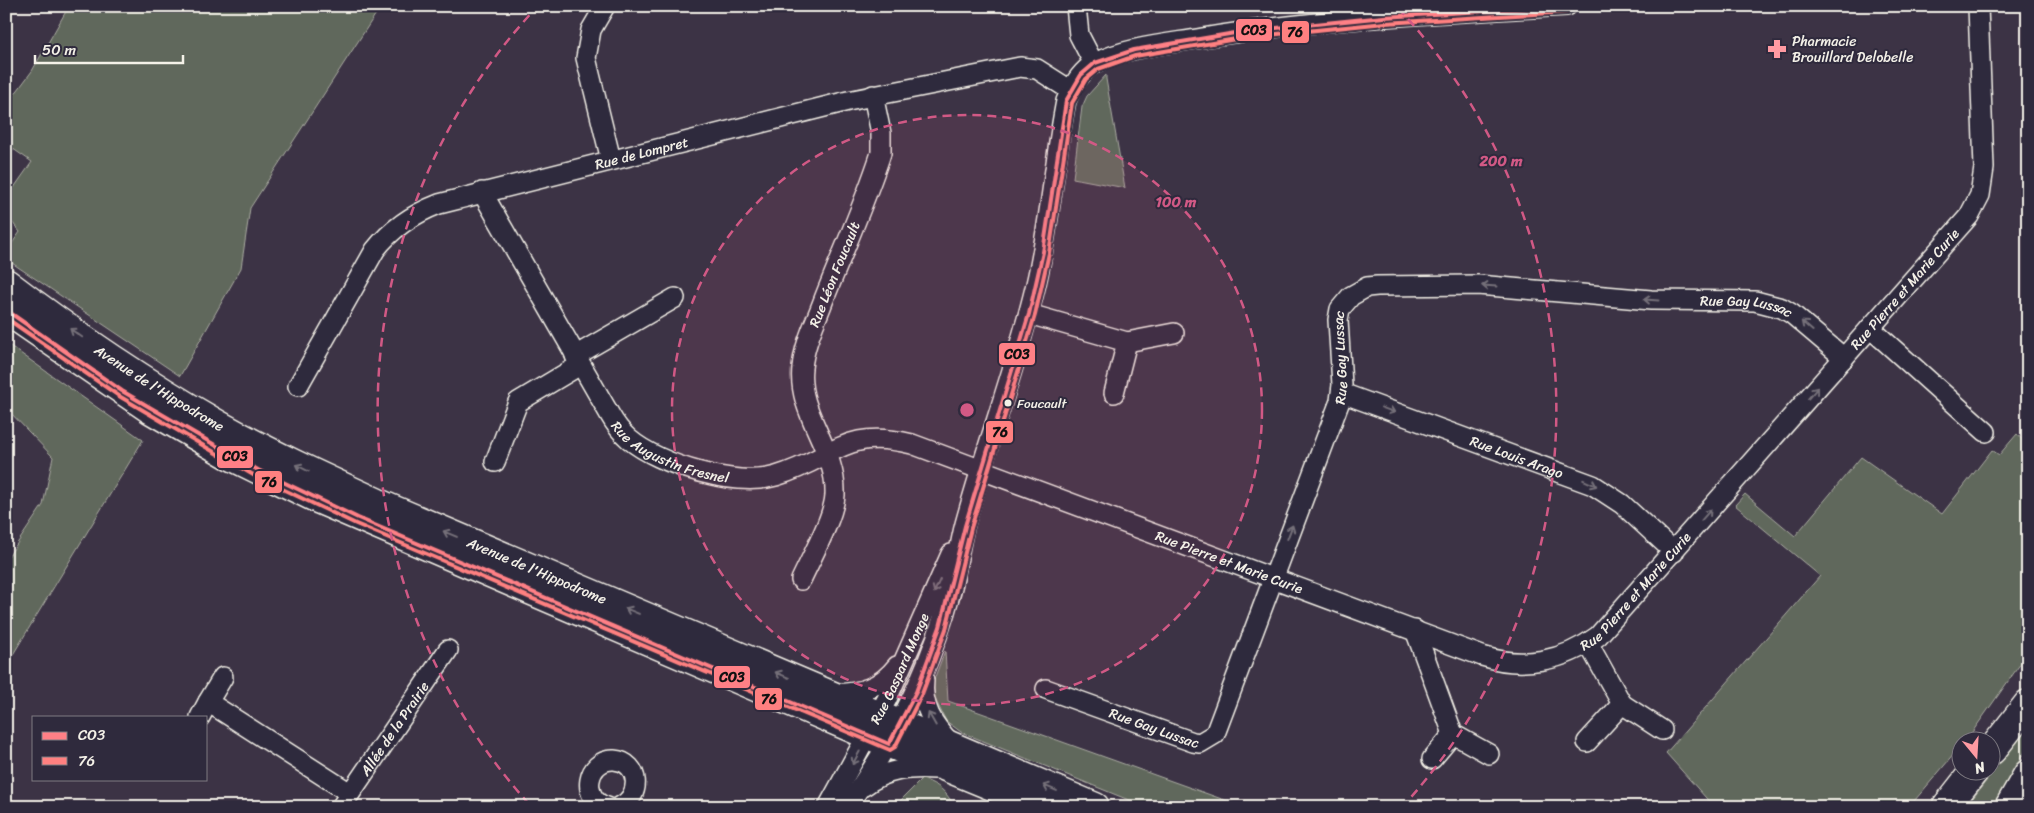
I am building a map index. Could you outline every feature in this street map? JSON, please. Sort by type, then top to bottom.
[{"type":"main road","name":"Avenue de l'Hippodrome","points":[[6,283],[126,381],[205,442],[260,459],[387,508],[827,694],[884,730]]},
{"type":"main road","name":"Avenue de l'Hippodrome","points":[[6,310],[126,381]]},
{"type":"main road","name":"Avenue de l'Hippodrome","points":[[260,459],[358,518],[962,762],[1095,807]]},
{"type":"main road","points":[[2002,737],[2028,704]]},
{"type":"main road","name":"Avenue de l'Hippodrome","points":[[962,762],[1043,807]]},
{"type":"main road","points":[[2009,807],[2028,774]]},
{"type":"main road","points":[[1946,807],[1967,780]]},
{"type":"street","points":[[605,6],[591,30],[586,58],[611,160]]},
{"type":"street","points":[[1076,6],[1079,36],[1094,64],[1111,57],[1152,46],[1296,24],[1567,6]]},
{"type":"street","name":"Rue Pierre et Marie Curie","points":[[982,469],[1495,660],[1520,663],[1547,659],[1588,643],[1619,615],[1961,227],[1976,206],[1980,194],[1984,154],[1978,6]]},
{"type":"street","name":"Rue Gaspard Monge","points":[[828,807],[924,674],[951,591],[965,526],[1029,314],[1043,252],[1064,114],[1070,90],[1078,79],[1094,64]]},
{"type":"street","name":"Rue de Lompret","points":[[298,386],[382,240],[402,223],[427,209],[482,192],[873,95],[1028,67],[1037,69],[1070,90]]},
{"type":"street","name":"Rue Léon Foucault","points":[[801,580],[830,516],[835,496],[832,472],[826,453],[805,405],[802,366],[810,336],[880,153],[881,133],[873,95]]},
{"type":"street","name":"Rue Augustin Fresnel","points":[[482,192],[610,415],[630,440],[651,453],[690,469],[737,479],[764,479],[788,472],[826,453],[861,439],[888,438],[912,444],[982,469]]},
{"type":"street","name":"Rue Gay Lussac","points":[[1046,689],[1193,742],[1200,743],[1215,734],[1342,393],[1338,320],[1340,309],[1359,291],[1377,286],[1478,285],[1651,300],[1767,303],[1792,314],[1844,358]]},
{"type":"street","points":[[495,462],[518,402],[578,360],[675,298]]},
{"type":"street","points":[[1029,314],[1127,342],[1174,333]]},
{"type":"street","points":[[1870,328],[1986,432]]},
{"type":"street","points":[[1114,393],[1127,342]]},
{"type":"street","name":"Rue Louis Arago","points":[[1342,393],[1593,485],[1613,497],[1674,552]]},
{"type":"street","name":"Rue Gaspard Monge","points":[[846,807],[859,790],[884,730],[916,635],[965,526]]},
{"type":"street","points":[[1415,630],[1453,734],[1488,754]]},
{"type":"street","points":[[827,694],[855,692],[876,686],[891,674],[916,635]]},
{"type":"street","points":[[1588,643],[1622,704],[1662,730]]},
{"type":"street","name":"Allée de la Prairie","points":[[345,800],[448,650]]},
{"type":"street","points":[[859,790],[880,775],[904,769],[942,769],[962,762],[950,742],[930,718],[922,694],[924,674]]},
{"type":"street","points":[[222,677],[204,709],[345,800]]},
{"type":"street","points":[[1587,742],[1622,704]]},
{"type":"street","points":[[1432,759],[1453,734]]},
{"type":"street","points":[[598,805],[590,793],[591,774],[596,766],[605,761],[615,760],[624,763],[631,769],[635,777],[636,786],[629,802],[619,807]]},
{"type":"green space","points":[[69,6],[381,6],[250,208],[241,268],[180,376],[6,259],[6,252],[20,232],[8,217],[11,211],[6,204],[6,199],[32,162],[6,144],[6,106],[32,71]]},
{"type":"green space","points":[[1106,75],[1125,188],[1073,178],[1082,107],[1087,96]]},
{"type":"green space","points":[[6,343],[143,440],[6,666],[6,560],[43,505],[53,457],[6,408]]},
{"type":"green space","points":[[2017,434],[2028,446],[2028,653],[1974,730],[1952,730],[1952,757],[1909,807],[1714,807],[1666,753],[1820,576],[1735,505],[1745,494],[1795,536],[1861,457],[1942,514],[1992,450],[1999,455]]},
{"type":"green space","points":[[945,651],[948,701],[1244,807],[1146,807],[961,732],[946,721],[935,699],[933,682]]},
{"type":"green space","points":[[2028,727],[2028,746],[1992,807],[1966,807],[1987,780],[2002,780],[2002,761]]},
{"type":"green space","points":[[922,779],[942,789],[955,807],[903,807],[900,801]]},
{"type":"transit line","name":"CO3","points":[[6,310],[122,391],[258,470],[358,518],[889,744],[916,692],[940,627],[965,526],[1029,314],[1043,252],[1066,101],[1081,75],[1095,63],[1134,50],[1247,31],[1384,17],[1563,6]]},
{"type":"transit line","name":"76","points":[[6,318],[119,396],[255,476],[356,524],[890,750],[895,747],[922,694],[946,629],[971,528],[1035,315],[1049,253],[1072,103],[1086,79],[1098,69],[1135,56],[1248,37],[1385,23],[1567,12]]},
{"type":"place","name":"Pharmacie Brouillard Delobelle","points":[[1777,49]]},
{"type":"place","name":"Foucault","points":[[1008,403]]}]
